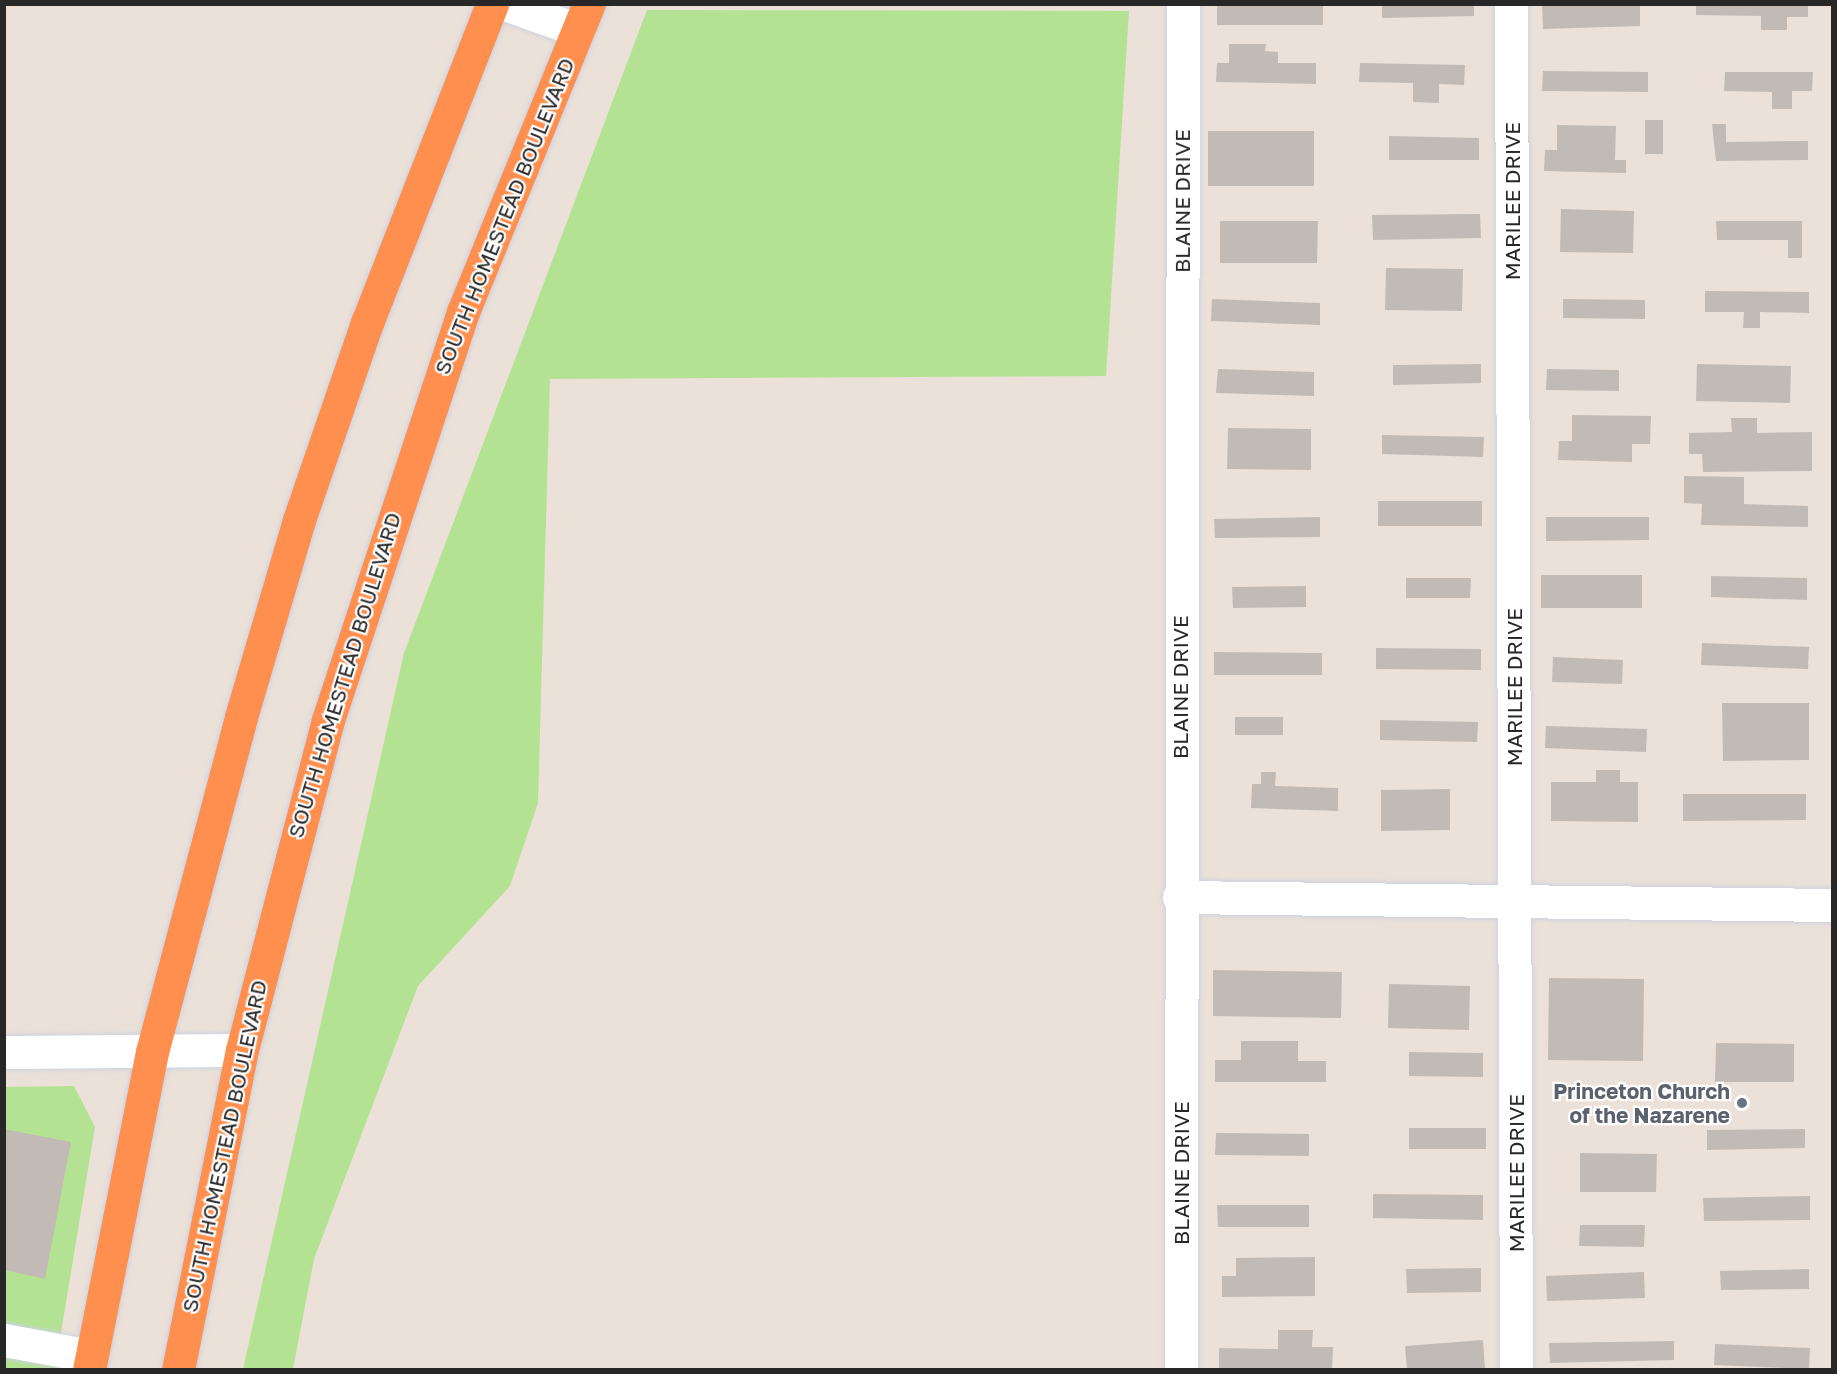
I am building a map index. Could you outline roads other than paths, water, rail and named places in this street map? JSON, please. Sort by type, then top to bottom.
[{"type":"highway","points":[[90,1363],[152,1052],[299,520],[367,323],[492,4]]},
{"type":"highway","name":"SOUTH HOMESTEAD BOULEVARD","points":[[178,1370],[242,1050],[322,743],[389,521],[513,180],[584,17]]},
{"type":"street","points":[[505,4],[584,17]]},
{"type":"street","name":"BLAINE DRIVE","points":[[1182,1370],[1179,897],[1183,4]]},
{"type":"street","name":"MARILEE DRIVE","points":[[1511,4],[1516,1370]]},
{"type":"street","points":[[1179,897],[1833,904]]},
{"type":"street","points":[[4,1052],[242,1050]]},
{"type":"street","points":[[4,1340],[90,1363]]},
{"type":"place","name":"Princeton Church of the Nazarene","points":[[1742,1103]]}]
